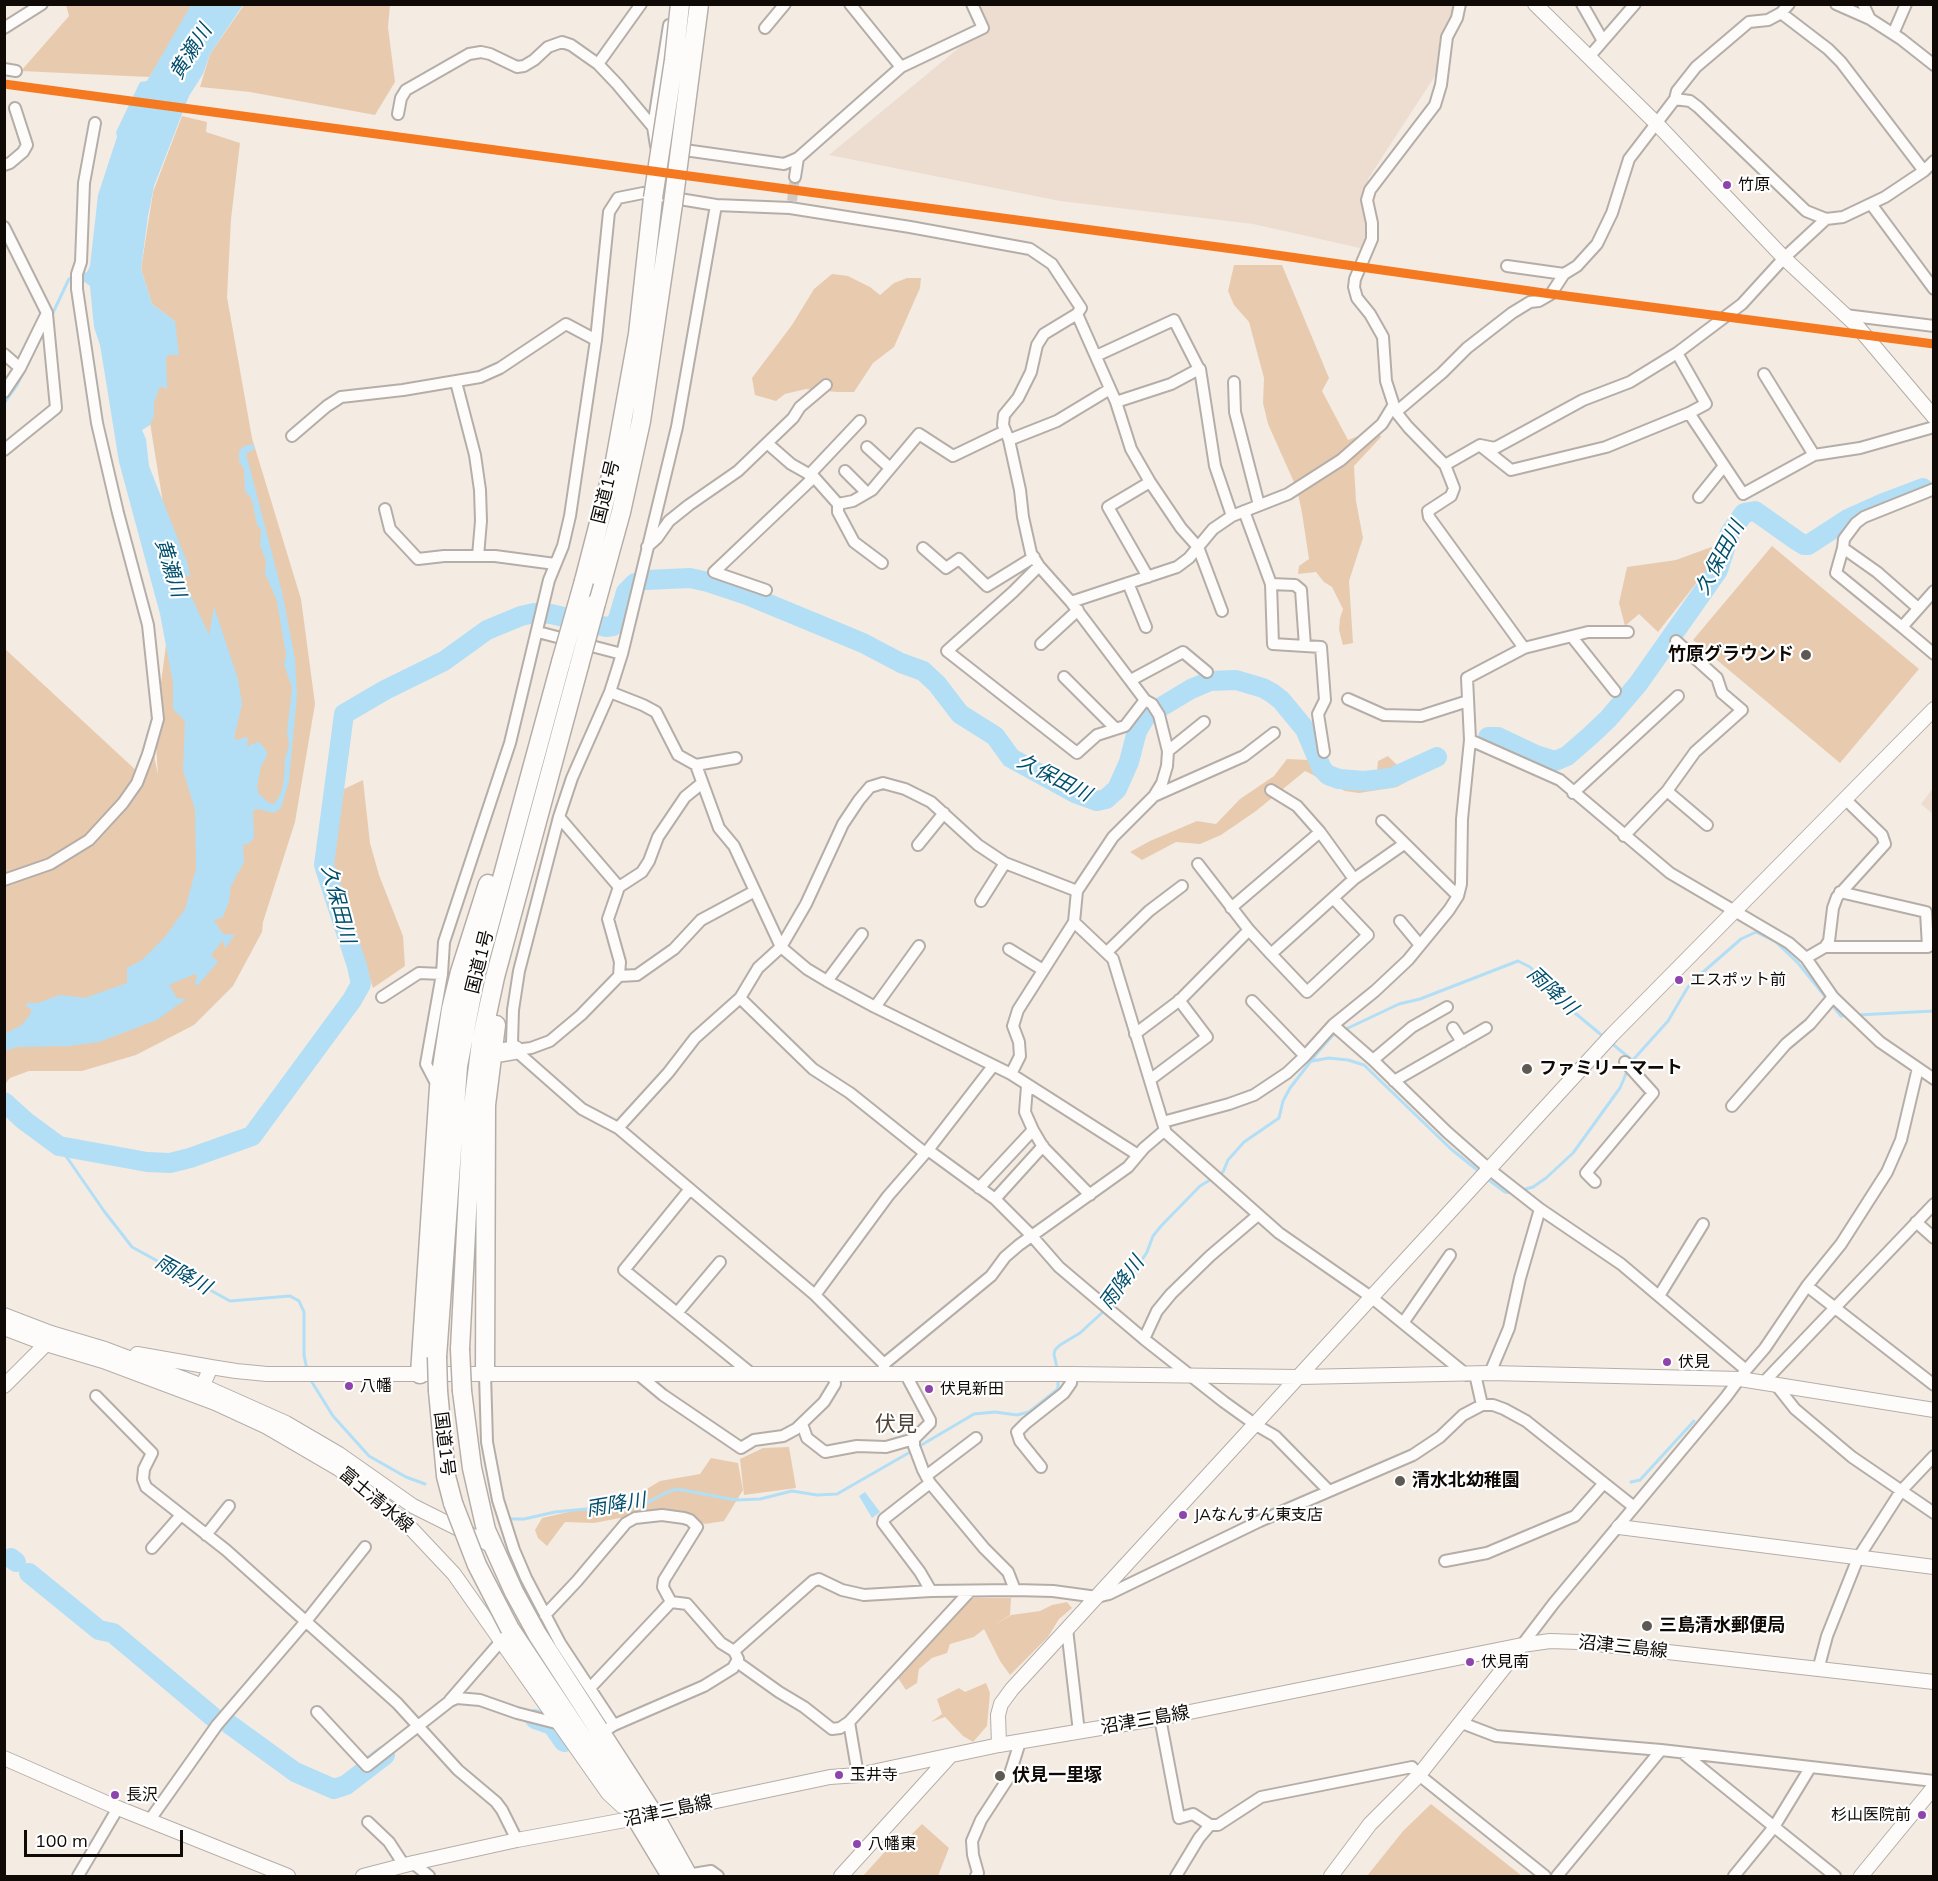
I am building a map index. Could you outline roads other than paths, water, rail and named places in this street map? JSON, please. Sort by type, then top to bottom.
[{"type":"highway","name":"国道1号","points":[[680,4],[653,198],[638,334],[615,461],[584,581],[570,664],[490,998],[474,1091],[460,1349],[462,1391],[471,1468],[486,1530],[537,1634],[608,1729],[654,1815],[682,1876]]},
{"type":"highway","name":"国道1号","points":[[682,1876],[636,1818],[506,1634],[453,1503],[446,1476],[437,1357],[458,1066],[476,974],[517,823],[570,664],[596,603],[621,512],[641,421],[654,344],[699,4]]},
{"type":"highway","points":[[420,1374],[439,1087],[451,1009],[460,972],[502,839],[517,823]]},
{"type":"highway","points":[[485,1374],[486,1105],[506,933]]},
{"type":"highway","points":[[492,1054],[515,1050]]},
{"type":"street","points":[[4,28],[42,4]]},
{"type":"street","points":[[598,64],[641,4]]},
{"type":"street","points":[[672,4],[654,127],[656,146],[784,164],[798,158],[901,67],[983,28],[972,4]]},
{"type":"street","points":[[765,28],[785,4]]},
{"type":"street","points":[[850,4],[901,67]]},
{"type":"street","points":[[1460,4],[1458,18],[1447,38],[1441,85],[1435,105],[1370,190],[1367,200],[1372,223],[1372,239],[1355,279],[1354,287],[1358,298],[1383,337],[1386,381],[1395,409],[1408,427],[1445,465],[1454,488],[1451,496],[1428,512],[1429,517],[1524,648]]},
{"type":"street","points":[[1535,4],[1656,124],[1785,258],[1874,344],[1934,417]]},
{"type":"street","points":[[1582,4],[1603,41]]},
{"type":"street","points":[[1589,57],[1635,4]]},
{"type":"street","points":[[1836,4],[1893,34],[1934,65]]},
{"type":"street","points":[[1863,4],[1870,20]]},
{"type":"street","points":[[1893,34],[1906,4]]},
{"type":"street","points":[[1041,644],[1075,606],[1128,583],[1177,567],[1189,558],[1213,529],[1232,516],[1288,494],[1341,460],[1382,424],[1395,409],[1442,373],[1467,348],[1512,313],[1530,302],[1539,301],[1551,294],[1564,274],[1577,266],[1597,244],[1612,213],[1629,159],[1674,99],[1677,91],[1696,67],[1749,22],[1768,20],[1785,9],[1841,62],[1924,171]]},
{"type":"street","points":[[398,114],[401,98],[406,90],[469,54],[481,52],[490,54],[518,67],[534,60],[548,47],[562,42],[579,50],[598,64],[654,127]]},
{"type":"street","points":[[4,69],[16,71]]},
{"type":"street","points":[[1674,99],[1690,101],[1698,107],[1806,211],[1826,219],[1843,217],[1886,197],[1924,171],[1934,161]]},
{"type":"street","points":[[4,165],[23,152],[27,145],[15,108]]},
{"type":"street","points":[[4,880],[50,864],[89,840],[123,804],[136,783],[148,754],[158,719],[148,625],[97,423],[76,289],[81,262],[84,183],[95,123]]},
{"type":"street","points":[[795,177],[798,158]]},
{"type":"street","points":[[439,1087],[426,1064],[442,974],[444,942],[510,743],[544,605],[570,516],[596,340],[609,212],[618,198],[643,193],[716,205],[791,204],[1030,249],[1052,264],[1081,308],[1077,314],[1044,334],[1037,345],[1018,398],[1004,415],[1003,425],[1020,490],[1023,517],[1036,562],[1075,606],[1159,715],[1168,752],[1167,766],[1162,783],[1154,796],[1113,837],[1077,891],[1074,922],[1018,1010],[1013,1026],[1019,1042],[1020,1056],[1011,1074]]},
{"type":"street","points":[[1871,204],[1933,286]]},
{"type":"street","points":[[716,205],[677,427],[622,654],[610,692],[572,778],[559,817],[519,971],[513,1010],[512,1043],[515,1050],[582,1109],[618,1128],[815,1295],[884,1369]]},
{"type":"street","points":[[1445,465],[1480,445],[1495,448],[1583,400],[1630,382],[1677,353],[1742,304],[1826,219]]},
{"type":"street","points":[[4,450],[56,408],[47,313],[6,233]]},
{"type":"street","points":[[1507,266],[1564,274]]},
{"type":"street","points":[[4,392],[20,368],[47,313]]},
{"type":"street","points":[[1077,314],[1116,402],[1131,449],[1181,528],[1198,547],[1222,611]]},
{"type":"street","points":[[1845,315],[1934,326]]},
{"type":"street","points":[[1096,356],[1174,320],[1200,369],[1215,466],[1232,516]]},
{"type":"street","points":[[292,436],[341,397],[480,378],[500,368],[566,324],[596,340]]},
{"type":"street","points":[[1480,445],[1511,470],[1606,447],[1689,413],[1706,404],[1677,353]]},
{"type":"street","points":[[4,354],[20,368]]},
{"type":"street","points":[[1116,402],[1171,384],[1200,369]]},
{"type":"street","points":[[1764,374],[1814,455]]},
{"type":"street","points":[[456,382],[475,455],[480,489],[481,521],[478,556]]},
{"type":"street","points":[[1234,382],[1235,412],[1259,506]]},
{"type":"street","points":[[647,547],[657,538],[669,521],[738,471],[793,418],[800,407],[826,385]]},
{"type":"street","points":[[838,504],[853,501],[872,490],[919,434],[953,456],[1007,436],[1058,421],[1110,389]]},
{"type":"street","points":[[1689,413],[1743,494],[1814,455],[1860,448],[1934,427]]},
{"type":"street","points":[[766,590],[714,572],[812,476],[860,421]]},
{"type":"street","points":[[767,443],[791,464],[812,476],[838,504],[838,512],[855,542],[882,563]]},
{"type":"street","points":[[867,447],[890,468]]},
{"type":"street","points":[[1700,496],[1724,466]]},
{"type":"street","points":[[845,471],[867,493]]},
{"type":"street","points":[[1148,577],[1108,507],[1150,482]]},
{"type":"street","points":[[1934,489],[1863,517],[1844,539],[1836,573],[1934,654]]},
{"type":"street","points":[[385,509],[390,529],[418,559],[444,556],[495,556],[555,564]]},
{"type":"street","points":[[1244,511],[1271,585],[1273,644],[1322,646],[1325,700],[1318,714],[1324,752]]},
{"type":"street","points":[[923,548],[946,568],[959,559],[987,586],[1036,562]]},
{"type":"street","points":[[1843,548],[1877,572],[1918,608]]},
{"type":"street","points":[[1036,562],[1013,592],[947,651],[1077,753],[1097,735],[1125,726],[1148,702]]},
{"type":"street","points":[[1128,583],[1146,627]]},
{"type":"street","points":[[1271,585],[1295,585],[1301,590],[1305,646]]},
{"type":"street","points":[[1902,627],[1934,591]]},
{"type":"street","points":[[538,632],[622,654]]},
{"type":"street","points":[[884,1369],[991,1276],[1005,1257],[1032,1235],[1128,1167],[1163,1127],[1254,1095],[1287,1073],[1333,1025],[1375,991],[1408,960],[1458,896],[1461,884],[1462,819],[1470,740],[1467,678],[1524,648],[1588,632],[1628,632]]},
{"type":"street","points":[[1572,637],[1615,691]]},
{"type":"street","points":[[1624,836],[1667,791],[1695,752],[1742,710],[1722,693],[1717,678],[1676,641]]},
{"type":"street","points":[[1131,680],[1183,652],[1207,672]]},
{"type":"street","points":[[1064,677],[1116,729]]},
{"type":"street","points":[[610,692],[656,712],[678,755],[696,765],[736,758]]},
{"type":"street","points":[[1574,793],[1678,696]]},
{"type":"street","points":[[1348,699],[1384,715],[1421,716],[1468,701]]},
{"type":"street","points":[[999,1745],[998,1714],[1001,1704],[1012,1689],[1612,1035],[1934,709]]},
{"type":"street","points":[[1168,752],[1204,722]]},
{"type":"street","points":[[1154,796],[1244,756],[1274,733]]},
{"type":"street","points":[[1470,740],[1560,780],[1670,873],[1774,933],[1806,958],[1833,997],[1880,1041],[1934,1079]]},
{"type":"street","points":[[696,765],[701,784],[719,828],[734,846],[781,947],[807,969],[827,981],[1011,1074],[1138,1155]]},
{"type":"street","points":[[618,1128],[668,1073],[695,1038],[740,998],[758,968],[781,947],[806,904],[843,824],[870,787],[883,783],[905,789],[931,802],[978,845],[1005,863],[1077,891]]},
{"type":"street","points":[[515,1050],[531,1048],[550,1041],[581,1015],[619,976],[620,962],[608,919],[619,887],[642,872],[658,837],[685,797],[701,784]]},
{"type":"street","points":[[1271,790],[1297,806],[1320,832],[1354,879]]},
{"type":"street","points":[[1667,791],[1707,825]]},
{"type":"street","points":[[1806,958],[1825,947],[1829,941],[1833,908],[1840,892],[1885,844],[1882,835],[1845,799]]},
{"type":"street","points":[[918,845],[944,813]]},
{"type":"street","points":[[559,817],[619,887]]},
{"type":"street","points":[[1382,821],[1458,896]]},
{"type":"street","points":[[1231,908],[1320,832]]},
{"type":"street","points":[[1271,954],[1354,879],[1404,844]]},
{"type":"street","points":[[981,901],[1005,863]]},
{"type":"street","points":[[1198,864],[1249,930],[1307,992],[1368,935],[1333,898]]},
{"type":"street","points":[[1107,952],[1149,911],[1182,886]]},
{"type":"street","points":[[619,976],[637,975],[674,950],[701,920],[755,891]]},
{"type":"street","points":[[1825,947],[1928,947],[1926,912],[1840,892]]},
{"type":"street","points":[[1400,921],[1420,945]]},
{"type":"street","points":[[1074,922],[1113,959],[1163,1127],[1258,1215],[1298,1248],[1371,1297],[1471,1375],[1482,1405]]},
{"type":"street","points":[[1135,1034],[1179,1000],[1249,930]]},
{"type":"street","points":[[827,981],[862,934]]},
{"type":"street","points":[[875,1007],[919,946]]},
{"type":"street","points":[[1009,949],[1043,970]]},
{"type":"street","points":[[382,997],[419,973],[442,974]]},
{"type":"street","points":[[1732,1106],[1786,1044],[1810,1024],[1833,997]]},
{"type":"street","points":[[740,998],[813,1069],[850,1093],[995,1199],[1032,1235],[1059,1267],[1190,1375],[1256,1425],[1275,1436],[1329,1491]]},
{"type":"street","points":[[1150,1079],[1208,1037],[1179,1000]]},
{"type":"street","points":[[1252,1001],[1305,1056]]},
{"type":"street","points":[[1374,1060],[1412,1027],[1447,1007]]},
{"type":"street","points":[[1333,1025],[1374,1060],[1447,1132],[1489,1169],[1540,1209],[1621,1264],[1659,1296],[1743,1375]]},
{"type":"street","points":[[1453,1028],[1462,1042]]},
{"type":"street","points":[[1394,1081],[1486,1028]]},
{"type":"street","points":[[1595,1182],[1586,1173],[1653,1093],[1625,1062]]},
{"type":"street","points":[[815,1295],[888,1196],[927,1151],[993,1066]]},
{"type":"street","points":[[1331,1876],[1370,1824],[1419,1775],[1462,1723],[1554,1603],[1619,1527],[1778,1331],[1807,1286],[1841,1244],[1887,1172],[1901,1140],[1918,1068]]},
{"type":"street","points":[[1027,1086],[1025,1112],[1033,1130],[1043,1146],[1090,1195]]},
{"type":"street","points":[[979,1188],[1033,1130]]},
{"type":"street","points":[[995,1199],[1043,1146]]},
{"type":"street","points":[[690,1189],[624,1270],[753,1375]]},
{"type":"street","points":[[1769,1384],[1835,1309],[1934,1204]]},
{"type":"street","points":[[1490,1373],[1509,1328],[1520,1278],[1540,1209]]},
{"type":"street","points":[[1144,1339],[1157,1311],[1171,1294],[1210,1256],[1258,1215]]},
{"type":"street","points":[[1916,1222],[1934,1238]]},
{"type":"street","points":[[1659,1296],[1703,1224]]},
{"type":"street","points":[[1403,1323],[1450,1255]]},
{"type":"street","points":[[677,1313],[720,1262]]},
{"type":"street","points":[[1807,1286],[1934,1385]]},
{"type":"street","name":"富士清水線","points":[[4,1315],[89,1357],[200,1391],[286,1423],[339,1454],[413,1506],[493,1546]]},
{"type":"street","name":"富士清水線","points":[[4,1328],[105,1349],[200,1391],[339,1468],[406,1523],[433,1550],[506,1634],[560,1724],[608,1793],[636,1818]]},
{"type":"street","points":[[4,1386],[48,1338]]},
{"type":"street","points":[[89,1357],[105,1349],[267,1374],[753,1375],[834,1374],[884,1369],[906,1376],[1072,1374],[1299,1377],[1490,1373],[1743,1375],[1769,1384],[1934,1410]]},
{"type":"street","points":[[200,1391],[211,1367]]},
{"type":"street","points":[[485,1374],[487,1442],[498,1500],[514,1550],[544,1615],[590,1688],[608,1729],[705,1686],[733,1668],[736,1657],[813,1581],[819,1579],[842,1590],[864,1595],[1015,1590],[1053,1591],[1097,1597],[1109,1594],[1260,1521],[1413,1455],[1440,1437],[1463,1414],[1482,1405],[1493,1405],[1526,1421],[1634,1507]]},
{"type":"street","points":[[639,1375],[663,1395],[741,1448],[754,1440],[788,1435],[802,1424],[824,1402],[835,1384],[834,1374]]},
{"type":"street","points":[[1041,1467],[1020,1441],[1017,1432],[1064,1393],[1071,1383],[1072,1374]]},
{"type":"street","points":[[802,1424],[807,1438],[825,1452],[857,1446],[886,1447],[914,1439],[930,1423],[930,1419],[906,1376]]},
{"type":"street","points":[[1769,1384],[1823,1434],[1852,1457],[1934,1513]]},
{"type":"street","points":[[96,1396],[152,1453],[144,1469],[144,1483],[148,1489],[307,1620],[366,1674],[419,1726],[458,1770],[496,1802],[517,1839]]},
{"type":"street","points":[[931,1591],[920,1572],[883,1523],[884,1519],[976,1438]]},
{"type":"street","points":[[914,1439],[919,1463],[928,1480],[984,1548],[1008,1572],[1015,1590]]},
{"type":"street","points":[[1818,1670],[1827,1636],[1858,1558],[1901,1491],[1934,1456]]},
{"type":"street","points":[[1445,1561],[1487,1553],[1575,1516],[1604,1483]]},
{"type":"street","points":[[206,1535],[229,1506]]},
{"type":"street","points":[[152,1548],[181,1515]]},
{"type":"street","points":[[544,1615],[577,1581],[626,1523],[635,1518],[662,1515],[690,1520],[697,1527],[663,1584],[671,1602]]},
{"type":"street","points":[[1619,1527],[1934,1567]]},
{"type":"street","points":[[149,1821],[217,1725],[307,1620],[365,1547]]},
{"type":"street","points":[[671,1602],[687,1604],[736,1657],[779,1692],[804,1707],[832,1729],[840,1728],[849,1722],[970,1591]]},
{"type":"street","points":[[590,1688],[671,1602]]},
{"type":"street","points":[[1067,1629],[1079,1732]]},
{"type":"street","points":[[317,1712],[367,1766],[450,1701],[506,1634]]},
{"type":"street","name":"沼津三島線","points":[[363,1876],[517,1839],[654,1815],[830,1777],[858,1774],[999,1745],[1160,1718],[1550,1641],[1579,1642],[1934,1682]]},
{"type":"street","points":[[450,1701],[463,1698],[480,1700],[517,1713],[560,1724]]},
{"type":"street","points":[[1160,1718],[1179,1818],[1193,1814],[1210,1825],[1218,1826],[1261,1797],[1412,1767],[1545,1876]]},
{"type":"street","points":[[849,1722],[858,1774]]},
{"type":"street","points":[[1462,1723],[1496,1736],[1661,1750],[1934,1781]]},
{"type":"street","points":[[976,1876],[978,1873],[972,1841],[981,1820],[1009,1777],[1020,1742]]},
{"type":"street","points":[[1557,1876],[1661,1750]]},
{"type":"street","points":[[1682,1753],[1835,1876]]},
{"type":"street","points":[[841,1876],[951,1756]]},
{"type":"street","points":[[4,1758],[149,1821],[288,1876]]},
{"type":"street","points":[[1734,1876],[1774,1827],[1810,1768]]},
{"type":"street","points":[[1861,1876],[1934,1787]]},
{"type":"street","points":[[78,1876],[118,1808]]},
{"type":"street","points":[[368,1822],[409,1864],[429,1876]]},
{"type":"street","points":[[1176,1876],[1199,1838],[1210,1825]]},
{"type":"street","points":[[682,1876],[711,1871],[718,1876]]},
{"type":"water","name":"黄瀬川","points":[[191,5],[243,5],[210,54],[203,74],[189,96],[154,186],[141,269],[152,304],[175,321],[179,355],[168,355],[166,359],[167,387],[166,389],[160,386],[154,403],[154,416],[150,425],[142,430],[146,439],[149,466],[187,562],[190,575],[189,577],[183,574],[182,576],[209,635],[214,607],[238,679],[242,704],[234,738],[237,740],[246,737],[248,739],[247,748],[259,742],[266,750],[267,756],[261,766],[257,787],[259,794],[269,803],[274,804],[281,793],[284,778],[285,759],[289,745],[287,732],[292,688],[284,664],[286,655],[277,601],[265,573],[266,561],[260,545],[261,530],[257,525],[252,500],[245,491],[244,469],[239,462],[239,451],[244,446],[254,444],[254,450],[246,453],[282,592],[295,659],[297,695],[289,781],[281,808],[274,813],[253,810],[254,837],[250,843],[243,845],[244,862],[231,886],[229,901],[223,917],[214,920],[223,934],[235,935],[225,948],[223,940],[211,955],[218,962],[197,986],[195,974],[169,985],[177,998],[186,999],[157,1020],[99,1042],[70,1046],[17,1047],[5,1051],[4,1034],[22,1025],[31,1013],[31,1009],[26,1006],[27,1003],[38,1003],[60,995],[85,998],[127,983],[127,968],[142,960],[165,937],[185,909],[196,869],[195,810],[183,770],[185,721],[173,709],[173,683],[160,614],[119,462],[100,345],[94,327],[90,286],[82,280],[82,274],[87,272],[90,266],[98,195],[117,137],[116,132],[140,82],[147,81]]},
{"type":"water","points":[[865,1492],[880,1512],[872,1518],[859,1496]]},
{"type":"waterway","points":[[51,317],[69,279],[75,278]]},
{"type":"waterway","points":[[4,403],[17,385],[44,331]]},
{"type":"waterway","name":"久保田川","points":[[1488,737],[1498,737],[1536,755],[1555,761],[1567,756],[1590,736],[1638,684],[1707,586],[1718,570],[1730,533],[1744,513],[1755,511],[1796,540],[1808,545],[1848,519],[1923,488]]},
{"type":"waterway","name":"久保田川","points":[[646,580],[690,578],[708,582],[747,595],[863,643],[901,663],[923,671],[937,684],[960,714],[995,736],[1011,758],[1075,793],[1097,801],[1106,799],[1117,789],[1129,762],[1137,731],[1146,716],[1191,689],[1210,681],[1236,680],[1272,693],[1281,700],[1305,729],[1322,769],[1328,775],[1339,779],[1364,781],[1391,778],[1437,757]]},
{"type":"waterway","name":"久保田川","points":[[4,1102],[59,1146],[147,1162],[170,1163],[252,1136],[352,1000],[361,984],[324,865],[344,714],[385,690],[444,661],[487,630],[521,616],[534,613],[551,614],[606,627],[613,626],[618,619],[626,592],[635,583]]},
{"type":"waterway","points":[[1632,1061],[1668,1021],[1688,987],[1741,939],[1756,932],[1776,942],[1798,963],[1841,1016],[1848,1015]]},
{"type":"waterway","name":"雨降川","points":[[1344,1030],[1399,1004],[1420,999],[1518,961],[1530,967],[1575,1013],[1605,1038]]},
{"type":"waterway","points":[[1857,1015],[1934,1011]]},
{"type":"waterway","name":"雨降川","points":[[1110,1305],[1147,1252],[1153,1236],[1161,1226],[1200,1186],[1223,1172],[1228,1160],[1244,1142],[1279,1118],[1283,1101],[1290,1088],[1318,1052],[1333,1035],[1338,1033]]},
{"type":"waterway","name":"雨降川","points":[[1610,1042],[1632,1060]]},
{"type":"waterway","points":[[1312,1061],[1329,1058],[1364,1065],[1451,1149],[1481,1173]]},
{"type":"waterway","points":[[1522,1190],[1533,1187],[1546,1178],[1573,1153],[1620,1088],[1628,1069]]},
{"type":"waterway","name":"雨降川","points":[[59,1146],[132,1247],[230,1301],[290,1296],[299,1301],[304,1312],[304,1355],[307,1370]]},
{"type":"waterway","points":[[1486,1178],[1505,1192],[1513,1193]]},
{"type":"waterway","name":"雨降川","points":[[1057,1368],[1055,1350],[1080,1333],[1105,1310]]},
{"type":"waterway","name":"雨降川","points":[[918,1447],[974,1414],[995,1412],[1017,1415],[1029,1412],[1058,1389],[1058,1378]]},
{"type":"waterway","name":"雨降川","points":[[310,1379],[333,1416],[369,1456],[406,1477],[425,1484]]},
{"type":"waterway","points":[[1631,1482],[1640,1480],[1694,1421]]},
{"type":"waterway","name":"雨降川","points":[[511,1519],[524,1519],[555,1512],[647,1503],[677,1489],[736,1500],[760,1499],[792,1491],[817,1495],[837,1494],[912,1451]]},
{"type":"waterway","points":[[11,1558],[16,1562]]},
{"type":"waterway","points":[[29,1573],[99,1630],[113,1633],[213,1717]]},
{"type":"waterway","points":[[535,1719],[552,1725],[564,1742]]},
{"type":"waterway","points":[[229,1724],[295,1772],[334,1789],[346,1785],[385,1755]]},
{"type":"tunnel","points":[[792,201],[795,177]]},
{"type":"place","name":"竹原","points":[[1727,185]]},
{"type":"place","name":"竹原グラウンド","points":[[1806,655]]},
{"type":"place","name":"エスポット前","points":[[1679,980]]},
{"type":"place","name":"ファミリーマート","points":[[1527,1069]]},
{"type":"place","name":"伏見","points":[[1667,1362]]},
{"type":"place","name":"八幡","points":[[349,1386]]},
{"type":"place","name":"伏見新田","points":[[929,1389]]},
{"type":"place","name":"清水北幼稚園","points":[[1400,1481]]},
{"type":"place","name":"JAなんすん東支店","points":[[1183,1515]]},
{"type":"place","name":"三島清水郵便局","points":[[1647,1626]]},
{"type":"place","name":"伏見南","points":[[1470,1662]]},
{"type":"place","name":"玉井寺","points":[[839,1775]]},
{"type":"place","name":"伏見一里塚","points":[[1000,1776]]},
{"type":"place","name":"長沢","points":[[115,1795]]},
{"type":"place","name":"杉山医院前","points":[[1922,1815]]},
{"type":"place","name":"八幡東","points":[[857,1844]]},
{"type":"district","name":"伏見","points":[[896,1425]]}]
